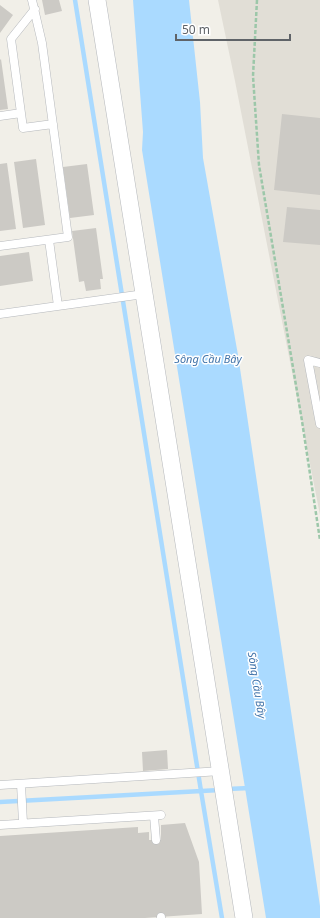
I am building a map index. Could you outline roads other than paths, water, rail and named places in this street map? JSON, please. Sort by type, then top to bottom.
[{"type":"street","points":[[97,0],[140,295],[217,772],[229,821],[244,918]]},
{"type":"lane","points":[[0,246],[68,237],[42,43],[32,0]]},
{"type":"lane","points":[[34,9],[10,39],[23,128],[53,124]]},
{"type":"lane","points":[[0,116],[21,113]]},
{"type":"lane","points":[[49,240],[58,306]]},
{"type":"lane","points":[[0,314],[140,295]]},
{"type":"lane","points":[[320,363],[308,360],[320,424]]},
{"type":"lane","points":[[0,785],[21,788],[217,772]]},
{"type":"lane","points":[[21,788],[23,823]]},
{"type":"lane","points":[[0,825],[158,815],[156,840]]},
{"type":"water","name":"Sông Cầu Bây","points":[[133,0],[189,0],[200,102],[203,158],[238,355],[320,906],[320,918],[266,918],[142,150],[143,132]]},
{"type":"waterway","points":[[75,0],[222,918]]},
{"type":"waterway","points":[[227,789],[250,788]]},
{"type":"waterway","points":[[0,802],[220,790]]}]
